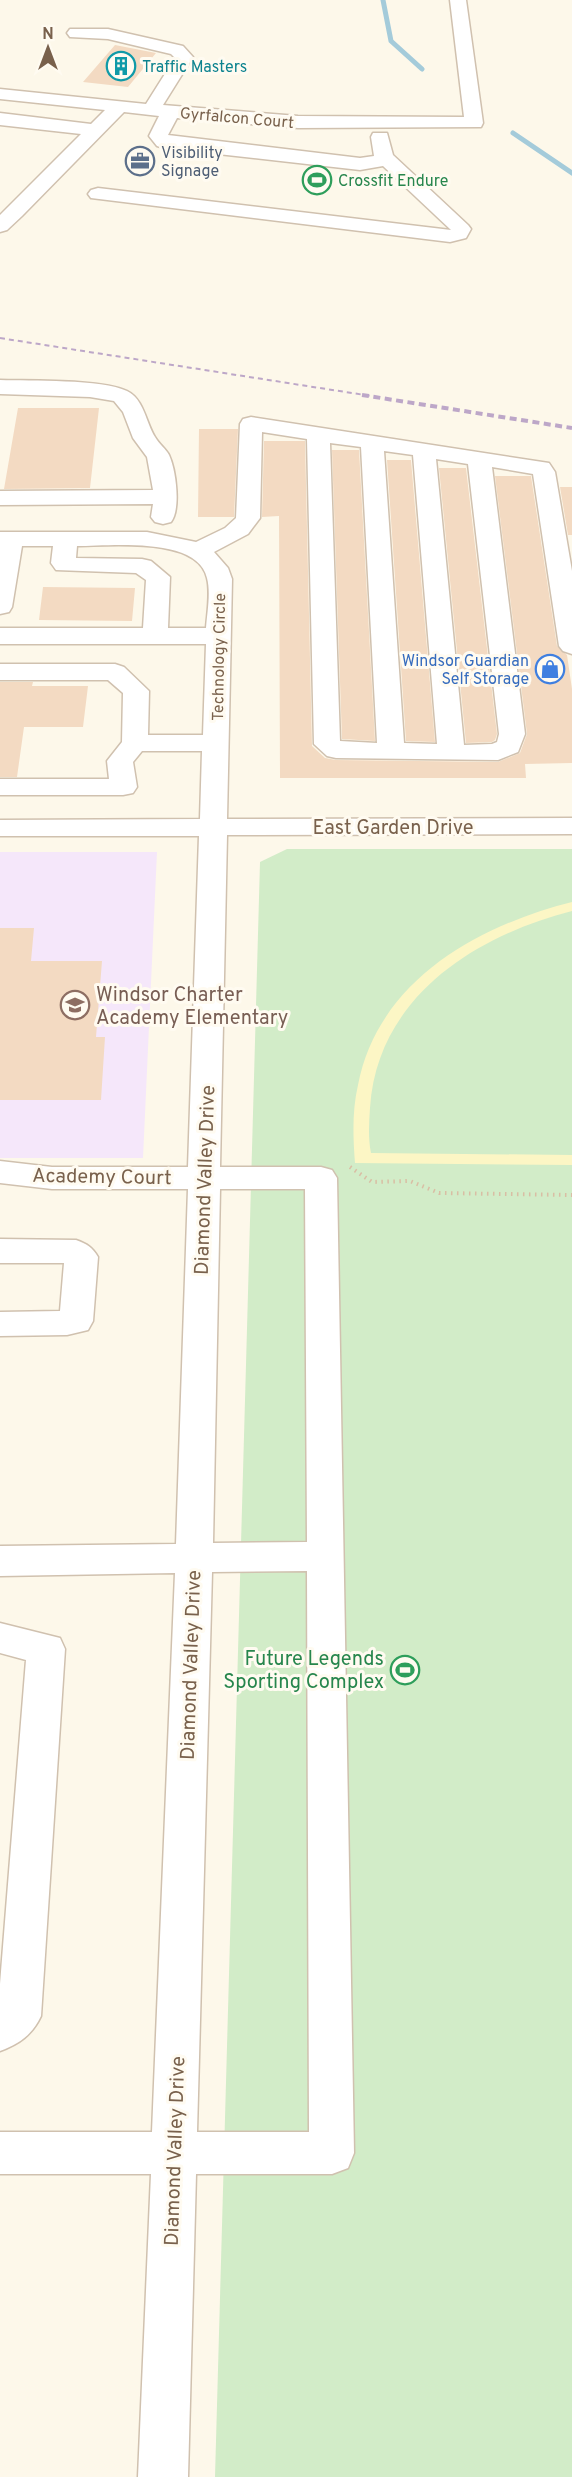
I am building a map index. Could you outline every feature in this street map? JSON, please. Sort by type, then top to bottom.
[{"type":"street","name":"Gyrfalcon Court","points":[[0,94],[298,122],[474,123],[458,0]]},
{"type":"street","points":[[76,33],[108,34],[177,50],[184,57],[152,109]]},
{"type":"street","points":[[0,225],[51,178],[120,106]]},
{"type":"street","points":[[171,111],[158,136],[164,142],[360,164],[378,162],[384,157]]},
{"type":"street","points":[[0,119],[95,130]]},
{"type":"street","points":[[98,194],[450,236],[459,234],[461,229],[384,157],[377,123]]},
{"type":"street","points":[[0,387],[90,390],[121,396],[133,410],[144,438],[158,456],[165,497],[160,540]]},
{"type":"street","points":[[197,550],[227,536],[246,523],[250,424],[551,470],[544,472],[564,541],[571,631]]},
{"type":"street","points":[[318,434],[327,744],[336,750],[498,752],[509,746],[512,734],[479,458]]},
{"type":"street","points":[[372,442],[391,752]]},
{"type":"street","points":[[424,450],[452,753]]},
{"type":"street","points":[[0,498],[165,497]]},
{"type":"street","points":[[0,607],[6,539]]},
{"type":"street","name":"Technology Circle","points":[[6,539],[160,540],[197,550],[218,569],[220,579],[214,841]]},
{"type":"street","points":[[66,539],[63,563],[65,565],[142,566],[158,577],[155,636]]},
{"type":"street","points":[[0,636],[219,636]]},
{"type":"street","points":[[0,672],[115,672],[136,691],[135,743],[120,761],[123,787],[0,787]]},
{"type":"street","points":[[135,743],[216,743]]},
{"type":"street","name":"East Garden Drive","points":[[0,828],[214,841],[572,826]]},
{"type":"street","name":"Diamond Valley Drive","points":[[164,2477],[214,841]]},
{"type":"street","name":"Academy Court","points":[[0,1172],[52,1178],[321,1178],[324,1556]]},
{"type":"street","points":[[0,1251],[76,1252],[81,1257],[76,1321],[0,1324]]},
{"type":"street","points":[[0,1561],[324,1556],[332,2153],[0,2153]]},
{"type":"street","points":[[0,1638],[46,1649],[19,2016],[0,2031]]},
{"type":"path","points":[[341,1161],[372,1182],[410,1181],[439,1193],[572,1195]]},
{"type":"shaded area","name":"Windsor Charter Academy Elementary","points":[[0,852],[157,852],[143,1158],[0,1158]]},
{"type":"green space","name":"Future Legends Sporting Complex","points":[[287,849],[572,849],[572,2477],[215,2477],[260,862]]},
{"type":"sand","points":[[572,902],[572,911],[535,922],[467,955],[437,978],[411,1004],[391,1034],[377,1069],[370,1108],[369,1142],[371,1153],[572,1155],[572,1165],[355,1163],[353,1134],[355,1104],[369,1048],[387,1016],[409,988],[437,964],[468,943],[536,912]]},
{"type":"building","name":"Traffic Masters","points":[[115,45],[156,53],[128,87],[83,82]]},
{"type":"building","points":[[18,408],[99,408],[90,488],[4,489]]},
{"type":"building","points":[[199,429],[238,429],[234,517],[198,517]]},
{"type":"building","points":[[264,441],[305,441],[312,746],[325,758],[336,760],[498,762],[520,753],[527,734],[495,476],[531,476],[557,646],[567,655],[572,689],[572,763],[525,764],[526,778],[280,778],[279,516],[262,517]]},
{"type":"building","points":[[332,450],[359,450],[375,741],[342,739]]},
{"type":"building","points":[[387,460],[411,460],[435,742],[406,741]]},
{"type":"building","points":[[439,468],[466,468],[497,734],[492,742],[466,743]]},
{"type":"building","points":[[560,487],[572,487],[572,535],[568,535]]},
{"type":"building","points":[[43,587],[135,588],[132,621],[39,620]]},
{"type":"building","points":[[0,682],[33,682],[32,686],[88,686],[83,727],[24,727],[17,777],[0,777]]},
{"type":"building","points":[[0,928],[34,928],[31,961],[102,961],[96,1037],[105,1037],[101,1100],[0,1100]]},
{"type":"waterway","points":[[383,0],[391,41],[422,69]]},
{"type":"waterway","points":[[513,133],[572,173]]},
{"type":"railway","points":[[0,338],[371,396]]},
{"type":"railway","points":[[362,395],[572,428]]},
{"type":"place","name":"Traffic Masters","points":[[121,66]]},
{"type":"place","name":"Visibility Signage","points":[[140,161]]},
{"type":"place","name":"Crossfit Endure","points":[[317,180]]},
{"type":"place","name":"Windsor Guardian Self Storage","points":[[550,669]]},
{"type":"place","name":"Windsor Charter Academy Elementary","points":[[75,1005]]},
{"type":"place","name":"Future Legends Sporting Complex","points":[[405,1670]]}]
